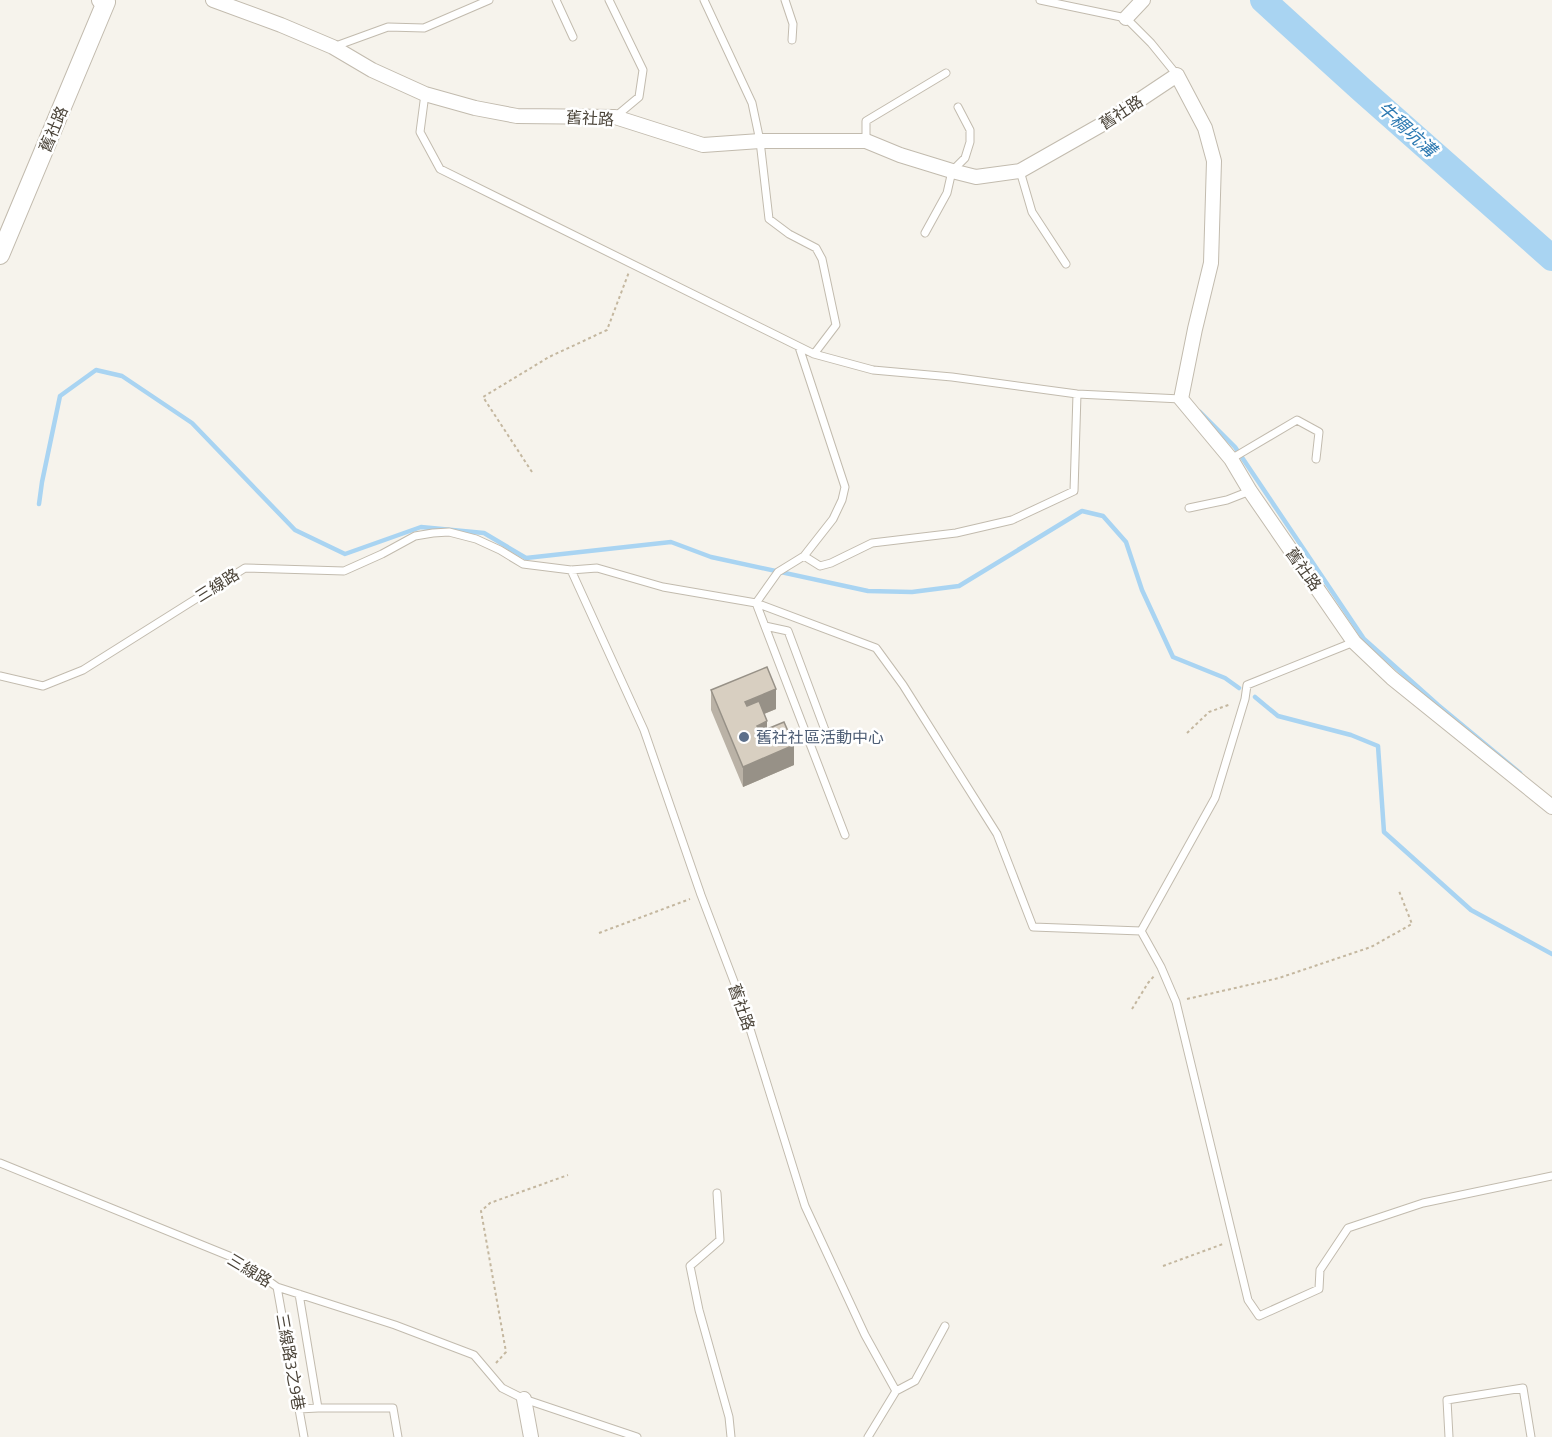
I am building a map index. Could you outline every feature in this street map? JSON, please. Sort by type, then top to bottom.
[{"type":"street","name":"舊社路","points":[[213,0],[333,47],[372,70],[425,94],[475,108],[517,116],[615,117],[703,145],[760,141],[866,141],[900,155],[976,177],[1020,171],[1108,121],[1177,75]]},
{"type":"street","points":[[1126,18],[1143,0]]},
{"type":"street","name":"舊社路","points":[[0,255],[105,1]]},
{"type":"street","points":[[1177,75],[1205,128],[1214,161],[1210,263],[1181,399]]},
{"type":"street","name":"舊社路","points":[[1181,399],[1231,459],[1250,491],[1354,642],[1392,678],[1552,807]]},
{"type":"street","points":[[524,1399],[531,1437]]},
{"type":"lane","points":[[333,47],[388,27],[424,28],[489,0]]},
{"type":"lane","points":[[556,0],[573,37]]},
{"type":"lane","points":[[609,0],[643,70],[639,97],[615,117]]},
{"type":"lane","points":[[704,0],[752,104],[760,141],[770,219],[789,234],[816,248],[822,259],[836,325],[814,354]]},
{"type":"lane","points":[[785,0],[793,24],[792,40]]},
{"type":"lane","points":[[1040,0],[1126,18],[1151,43],[1177,75]]},
{"type":"lane","points":[[866,141],[866,121],[946,73]]},
{"type":"lane","points":[[425,94],[420,132],[440,169],[814,354],[873,370],[952,377],[1077,394],[1181,399]]},
{"type":"lane","points":[[925,233],[946,193],[952,171],[965,158],[970,142],[970,130],[958,107]]},
{"type":"lane","points":[[1020,171],[1032,212],[1066,264]]},
{"type":"lane","points":[[756,603],[778,572],[804,556],[832,519],[842,500],[845,487],[799,347]]},
{"type":"lane","points":[[804,556],[820,566],[872,543],[956,533],[1012,520],[1074,491],[1077,394]]},
{"type":"lane","points":[[1231,459],[1297,420],[1319,432],[1316,459]]},
{"type":"lane","points":[[1189,508],[1227,500],[1250,491]]},
{"type":"lane","name":"三線路","points":[[0,676],[42,686],[83,670],[245,568],[344,571],[415,536],[449,532],[476,539],[524,564],[571,570]]},
{"type":"lane","points":[[571,570],[597,568],[663,587],[756,603],[876,648],[903,685],[997,834],[1033,927],[1141,931]]},
{"type":"lane","name":"舊社路","points":[[571,570],[644,730],[701,895],[741,1000],[805,1206],[865,1335],[896,1391]]},
{"type":"lane","points":[[756,603],[845,835]]},
{"type":"lane","points":[[765,626],[788,631],[825,730],[807,737]]},
{"type":"lane","points":[[1141,931],[1215,798],[1245,699],[1247,685],[1354,642]]},
{"type":"lane","points":[[1141,931],[1161,967],[1176,1002],[1248,1300],[1259,1316],[1319,1289],[1320,1270],[1348,1228],[1423,1203],[1552,1176]]},
{"type":"lane","name":"三線路","points":[[0,1162],[239,1260],[277,1287],[395,1325],[474,1355],[502,1388],[524,1399],[637,1437]]},
{"type":"lane","points":[[717,1193],[720,1240],[690,1266],[699,1310],[729,1417],[730,1437]]},
{"type":"lane","name":"三線路3之9巷","points":[[277,1287],[304,1437]]},
{"type":"lane","points":[[299,1294],[318,1407]]},
{"type":"lane","points":[[868,1437],[896,1391],[915,1381],[945,1326]]},
{"type":"lane","points":[[1449,1437],[1447,1400],[1522,1388],[1531,1437]]},
{"type":"lane","points":[[299,1409],[393,1408],[398,1437]]},
{"type":"path","points":[[532,472],[483,397],[549,357],[608,330],[632,264]]},
{"type":"path","points":[[1187,733],[1209,712],[1245,699]]},
{"type":"path","points":[[1176,1002],[1279,978],[1371,947],[1412,924],[1399,891]]},
{"type":"path","points":[[599,933],[701,895]]},
{"type":"path","points":[[1132,1009],[1161,967]]},
{"type":"path","points":[[488,1372],[506,1352],[481,1211],[490,1203],[568,1175]]},
{"type":"path","points":[[1163,1266],[1234,1240]]},
{"type":"building","points":[[767,667],[776,689],[745,702],[747,706],[759,701],[767,721],[757,726],[760,732],[784,722],[794,745],[743,767],[711,690]]},
{"type":"waterway","name":"牛稠坑溝","points":[[1263,0],[1552,258]]},
{"type":"waterway","points":[[39,504],[60,396],[96,370],[122,376],[192,423],[295,530],[345,554],[421,527],[484,533],[526,558],[671,542],[711,557],[868,591],[912,592],[959,586],[1082,511],[1103,516],[1126,542],[1142,590],[1173,657],[1225,678],[1239,688]]},
{"type":"waterway","points":[[1200,412],[1235,447],[1364,639],[1438,705],[1520,773]]},
{"type":"waterway","points":[[1255,697],[1278,716],[1351,735],[1378,746],[1384,832],[1471,910],[1552,954]]},
{"type":"place","name":"舊社社區活動中心","points":[[744,737]]}]
